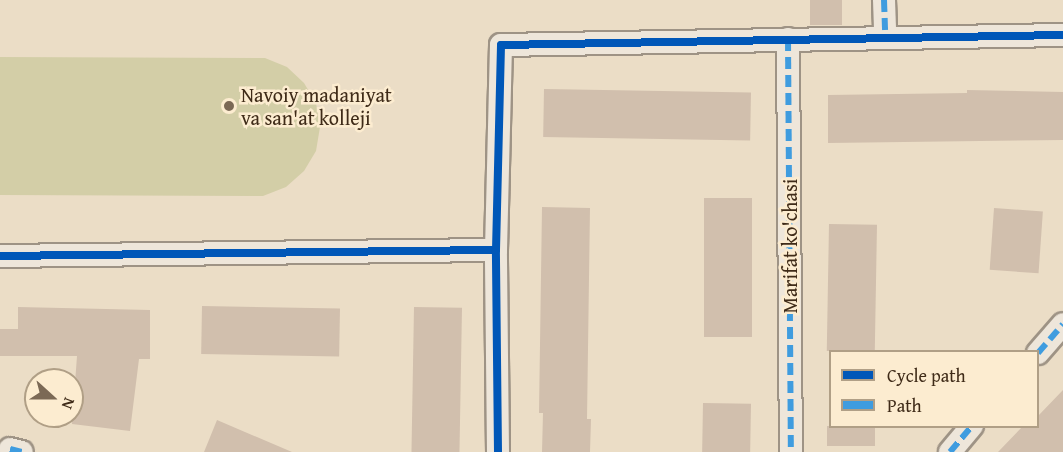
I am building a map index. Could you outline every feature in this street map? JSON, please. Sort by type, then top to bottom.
[{"type":"street","points":[[884,0],[885,37]]},
{"type":"street","points":[[498,452],[496,250],[501,45],[1063,35]]},
{"type":"street","name":"Marifat ko'chasi","points":[[788,39],[791,452]]},
{"type":"street","points":[[0,256],[496,250]]},
{"type":"street","points":[[1039,352],[1063,324]]},
{"type":"street","points":[[950,452],[970,428]]},
{"type":"shaded area","points":[[0,57],[265,58],[287,67],[304,83],[316,103],[320,127],[316,151],[304,171],[286,187],[263,196],[0,195]]},
{"type":"building","points":[[810,0],[842,0],[842,25],[810,25]]},
{"type":"building","points":[[544,89],[751,93],[750,141],[543,137]]},
{"type":"building","points":[[967,90],[1063,92],[1063,140],[828,143],[828,95],[967,93]]},
{"type":"building","points":[[704,198],[752,198],[752,337],[704,337]]},
{"type":"building","points":[[542,207],[590,208],[587,419],[591,419],[590,452],[542,452],[543,413],[539,413]]},
{"type":"building","points":[[994,208],[1043,211],[1039,273],[990,270]]},
{"type":"building","points":[[829,224],[877,225],[875,350],[827,351]]},
{"type":"building","points":[[202,306],[340,308],[339,356],[201,354]]},
{"type":"building","points":[[18,307],[150,310],[150,359],[139,359],[130,431],[84,425],[84,368],[76,368],[77,356],[0,356],[0,329],[18,329]]},
{"type":"building","points":[[414,307],[462,308],[459,452],[411,452]]},
{"type":"building","points":[[1063,390],[1063,452],[998,452],[1021,428],[1039,428],[1039,415]]},
{"type":"building","points":[[703,403],[751,404],[750,452],[702,452]]},
{"type":"building","points":[[217,420],[292,452],[204,452]]},
{"type":"building","points":[[827,426],[829,428],[875,428],[875,446],[827,446]]},
{"type":"marked path","points":[[884,0],[885,37]]},
{"type":"marked path","points":[[788,39],[791,452]]},
{"type":"marked path","points":[[1039,352],[1063,324]]},
{"type":"marked path","points":[[950,452],[970,428]]},
{"type":"marked path","points":[[10,449],[22,452]]},
{"type":"cycle path","points":[[498,452],[496,250],[501,45],[1063,35]]},
{"type":"cycle path","points":[[0,256],[496,250]]},
{"type":"place","name":"Navoiy madaniyat va san'at kolleji","points":[[229,106]]}]
